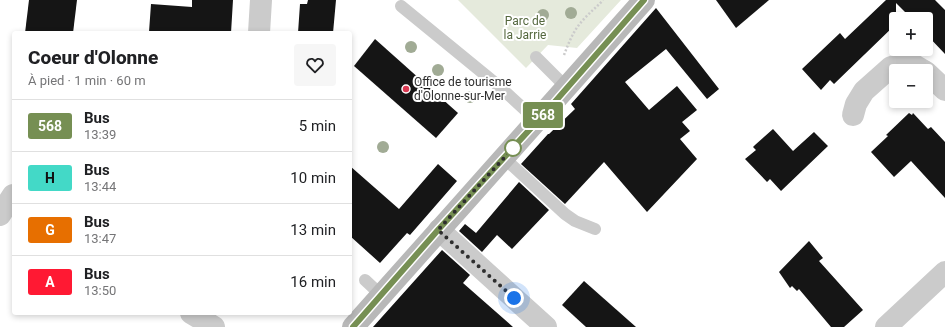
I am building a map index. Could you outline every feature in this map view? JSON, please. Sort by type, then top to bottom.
[{"type":"main road","points":[[353,327],[438,230],[537,121],[560,82],[644,0]]},
{"type":"street","points":[[259,31],[261,0]]},
{"type":"street","points":[[853,115],[856,104],[864,91],[889,70]]},
{"type":"street","points":[[933,79],[945,90]]},
{"type":"street","points":[[0,215],[9,193]]},
{"type":"street","points":[[438,230],[546,327]]},
{"type":"street","points":[[886,327],[945,272]]},
{"type":"street","points":[[194,315],[210,326]]},
{"type":"lane","points":[[401,6],[500,88],[537,121]]},
{"type":"lane","points":[[536,57],[560,82]]},
{"type":"lane","points":[[504,158],[565,214],[575,221],[595,229]]},
{"type":"lane","points":[[365,280],[381,295]]},
{"type":"path","points":[[560,82],[564,54],[568,43],[584,19],[603,0]]},
{"type":"green space","name":"Parc de la Jarrie","points":[[458,0],[621,0],[577,48],[548,45],[526,68]]},
{"type":"building","points":[[29,0],[77,0],[73,31],[25,31]]},
{"type":"building","points":[[192,0],[233,0],[231,31],[149,31],[151,4],[192,7]]},
{"type":"building","points":[[308,0],[336,0],[333,31],[298,31],[300,4],[307,4]]},
{"type":"building","points":[[716,0],[769,0],[736,28]]},
{"type":"building","points":[[886,0],[935,0],[945,10],[945,54],[933,41],[933,12],[905,12],[896,3],[896,12],[889,12],[889,31],[834,84],[830,80],[821,90],[802,69],[840,33],[845,39]]},
{"type":"building","points":[[656,8],[719,89],[707,99],[666,49],[625,82],[649,110],[677,86],[697,110],[682,122],[690,131],[680,139],[697,159],[647,212],[604,162],[565,204],[521,164],[548,134],[575,109],[571,104]]},
{"type":"building","name":"Office de tourisme d'Olonne-sur-Mer","points":[[375,39],[458,113],[436,138],[354,66]]},
{"type":"building","points":[[909,113],[912,115],[913,113],[928,129],[931,127],[945,142],[945,198],[911,161],[894,177],[871,152]]},
{"type":"building","points":[[773,129],[793,151],[814,132],[828,146],[781,191],[770,179],[767,182],[745,159],[756,150],[753,147]]},
{"type":"building","points":[[438,164],[457,181],[410,235],[407,233],[380,263],[352,238],[352,168],[399,209]]},
{"type":"building","points":[[519,182],[549,210],[512,249],[497,235],[482,252],[459,231],[465,224],[476,233]]},
{"type":"building","points":[[809,241],[823,258],[819,261],[863,310],[844,327],[831,327],[799,289],[797,291],[792,286],[790,288],[779,272]]},
{"type":"building","points":[[442,250],[470,275],[463,283],[513,327],[373,327]]},
{"type":"building","points":[[584,281],[636,327],[586,327],[562,305]]},
{"type":"bus line","name":"568","points":[[353,327],[644,0]]},
{"type":"place","name":"Office de tourisme d'Olonne-sur-Mer","points":[[406,89]]},
{"type":"route","points":[[513,148],[438,230],[514,298]]}]
